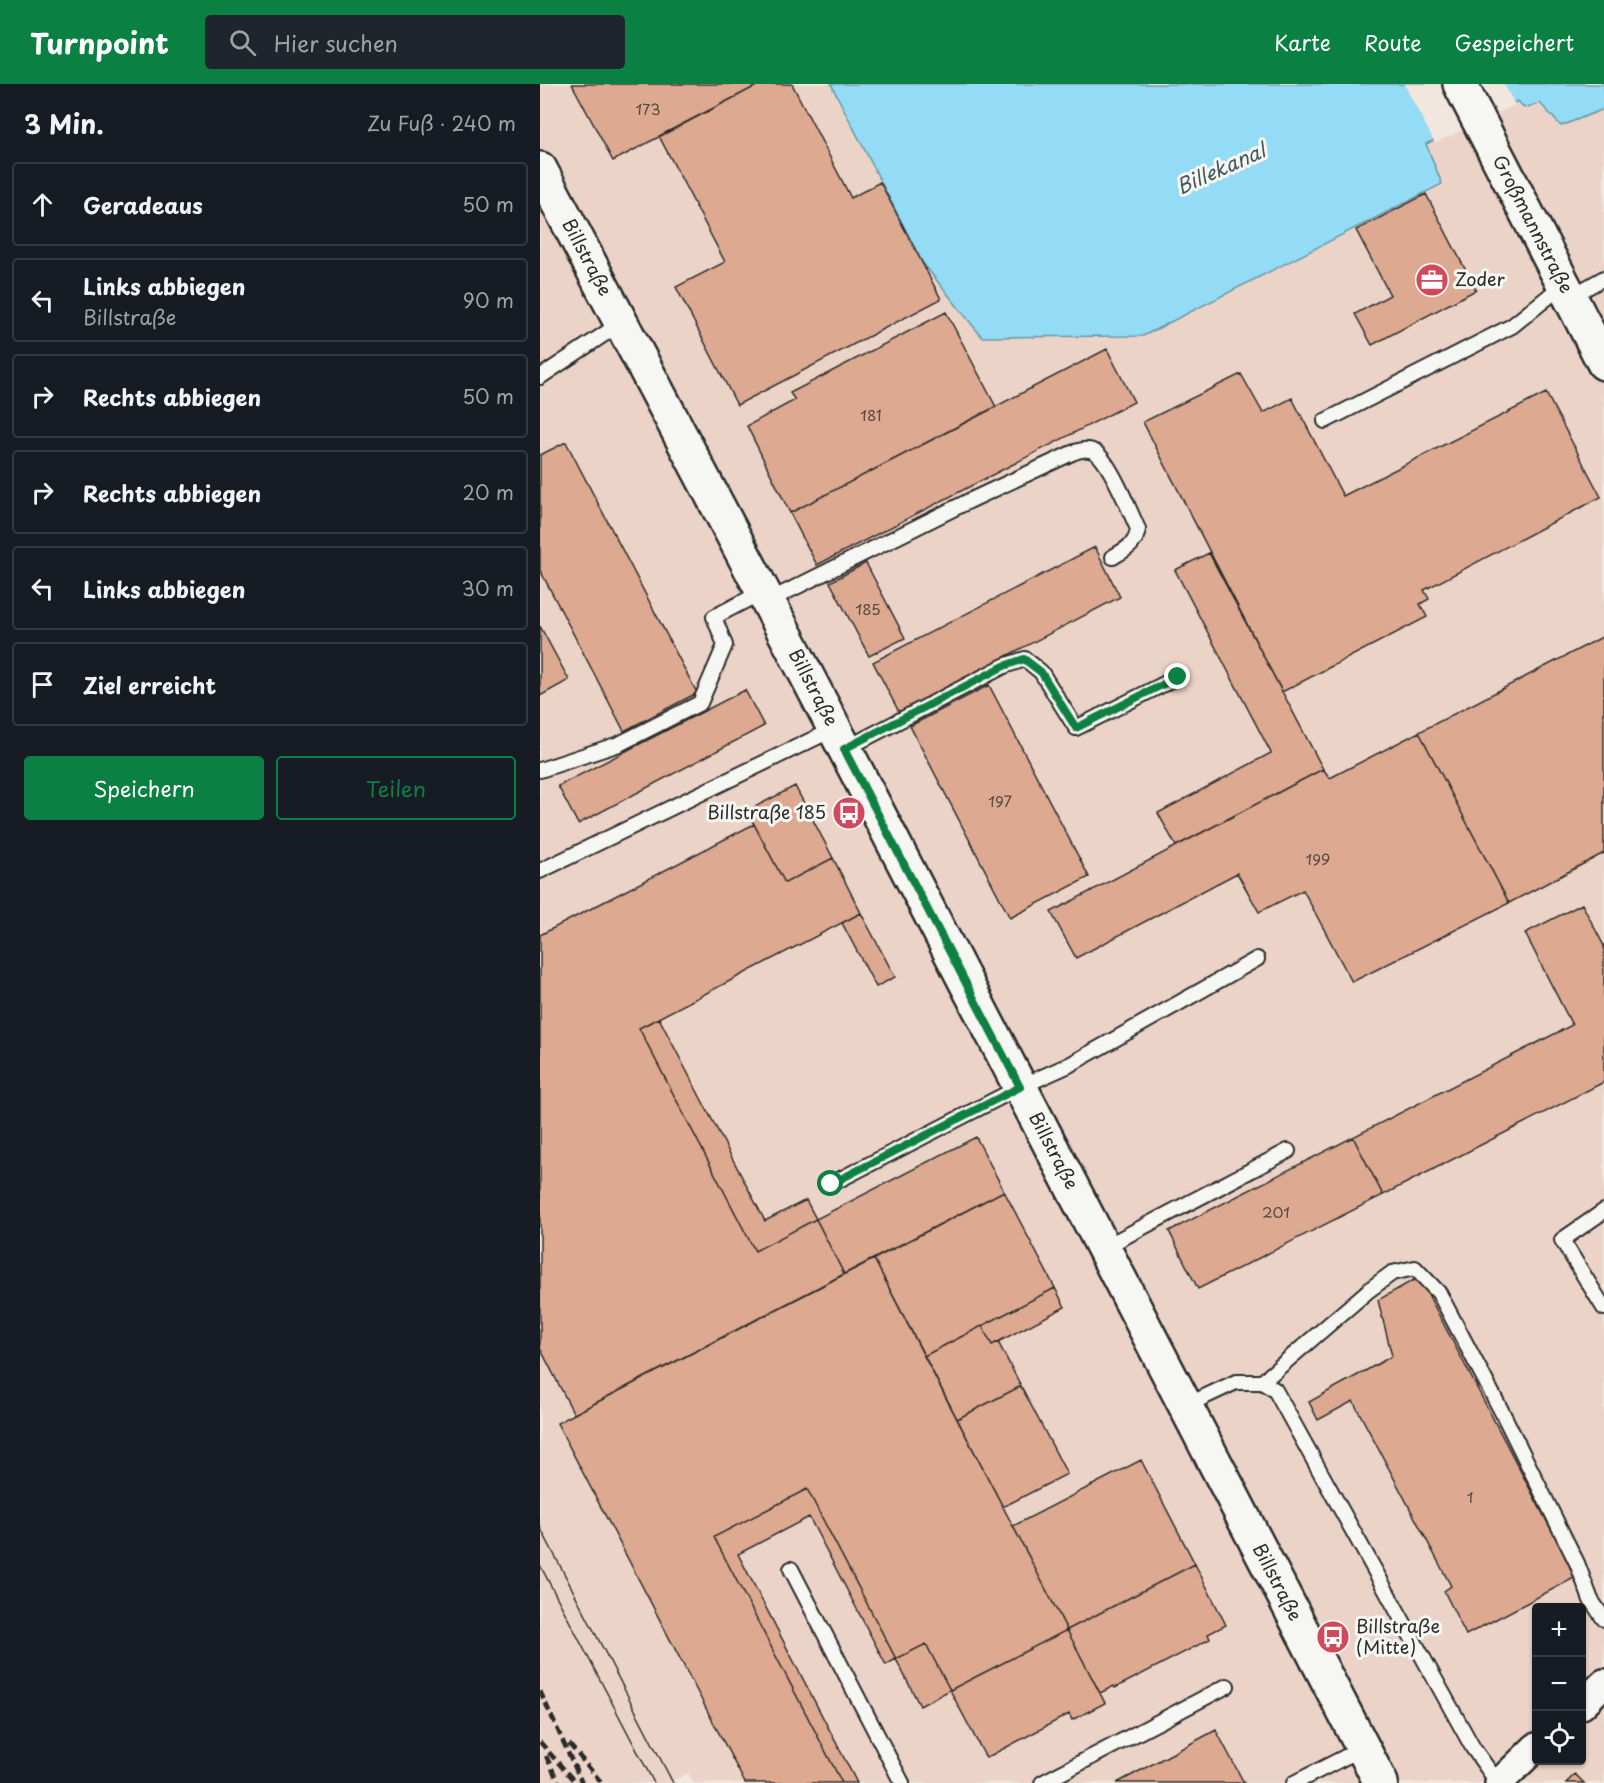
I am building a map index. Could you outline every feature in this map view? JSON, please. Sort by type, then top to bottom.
[{"type":"street","name":"Großmannstraße","points":[[1460,84],[1604,363]]},
{"type":"street","name":"Billstraße","points":[[540,169],[1381,1783]]},
{"type":"street","points":[[1586,1700],[1604,1683]]},
{"type":"street","points":[[1498,1783],[1532,1751]]},
{"type":"lane","points":[[1325,421],[1512,326],[1566,291],[1604,278]]},
{"type":"lane","points":[[540,377],[621,323]]},
{"type":"lane","points":[[540,770],[619,744],[699,703],[725,645],[714,617],[765,597],[1084,449],[1094,452],[1105,461],[1138,529],[1137,539],[1113,556]]},
{"type":"lane","points":[[540,871],[1024,659],[1041,672],[1076,728],[1178,677]]},
{"type":"lane","points":[[831,1184],[1020,1087],[1068,1065],[1257,958]]},
{"type":"lane","points":[[1103,1248],[1288,1151]]},
{"type":"lane","points":[[1604,1211],[1562,1240],[1604,1308]]},
{"type":"lane","points":[[1262,1382],[1369,1290],[1392,1273],[1416,1268],[1439,1293],[1509,1425],[1577,1563],[1591,1600],[1604,1619]]},
{"type":"lane","points":[[1185,1406],[1236,1382],[1262,1382],[1275,1390],[1473,1748],[1498,1783]]},
{"type":"lane","points":[[791,1569],[902,1783]]},
{"type":"lane","points":[[1042,1783],[1227,1686]]},
{"type":"lane","points":[[1294,1783],[1363,1748]]},
{"type":"shaded area","points":[[540,84],[831,84],[922,262],[1442,184],[1426,144],[1518,100],[1524,108],[1540,103],[1561,126],[1604,109],[1604,1783],[694,1783],[688,1773],[669,1783],[540,1783]]},
{"type":"water","name":"Billekanal","points":[[831,84],[1604,84],[1604,109],[1561,126],[1540,103],[1524,108],[1518,101],[1426,144],[1442,184],[1143,336],[982,337],[922,262]]},
{"type":"pier","points":[[1404,84],[1504,84],[1515,105],[1435,143]]},
{"type":"building","points":[[572,84],[760,84],[613,161]]},
{"type":"building","points":[[760,84],[792,84],[851,198],[880,182],[941,299],[737,405],[676,287],[725,262],[659,136]]},
{"type":"building","points":[[1426,194],[1476,290],[1372,345],[1355,314],[1390,295],[1356,230]]},
{"type":"building","points":[[946,312],[996,407],[790,513],[747,426],[795,400],[790,393]]},
{"type":"building","points":[[1107,349],[1134,402],[817,565],[790,513]]},
{"type":"building","points":[[1241,374],[1263,413],[1292,398],[1343,496],[1546,393],[1601,497],[1424,590],[1429,599],[1420,604],[1427,617],[1282,692],[1143,422]]},
{"type":"building","points":[[566,442],[697,693],[624,731],[540,570],[540,455]]},
{"type":"building","points":[[1095,547],[1120,597],[899,712],[873,662]]},
{"type":"building","points":[[1209,553],[1323,769],[1176,846],[1158,813],[1271,753],[1175,570]]},
{"type":"building","points":[[866,563],[905,638],[869,656],[830,582]]},
{"type":"building","points":[[540,626],[569,680],[540,696]]},
{"type":"building","points":[[1604,636],[1604,853],[1509,903],[1419,732]]},
{"type":"building","points":[[989,685],[1089,877],[1010,918],[910,726]]},
{"type":"building","points":[[745,690],[764,726],[578,824],[558,786]]},
{"type":"building","points":[[1419,732],[1509,903],[1352,982],[1303,890],[1259,912],[1237,873],[1076,958],[1051,912],[1323,769],[1330,778]]},
{"type":"building","points":[[795,786],[833,858],[785,883],[747,811]]},
{"type":"building","points":[[754,824],[785,883],[833,858],[861,913],[639,1028],[755,1251],[816,1219],[844,1274],[574,1414],[540,1348],[540,935]]},
{"type":"building","points":[[1582,904],[1604,946],[1604,1082],[1383,1195],[1353,1137],[1572,1025],[1525,933]]},
{"type":"building","points":[[861,913],[895,977],[876,987],[842,923]]},
{"type":"building","points":[[659,1018],[765,1221],[806,1200],[816,1219],[755,1251],[639,1028]]},
{"type":"building","points":[[976,1137],[1004,1191],[844,1274],[816,1219]]},
{"type":"building","points":[[1353,1137],[1383,1195],[1198,1289],[1169,1231]]},
{"type":"building","points":[[1004,1191],[1055,1288],[924,1356],[874,1259]]},
{"type":"building","points":[[874,1259],[1067,1630],[950,1690],[926,1644],[896,1659],[807,1489],[714,1537],[842,1783],[745,1783],[557,1423]]},
{"type":"building","points":[[1419,1277],[1576,1577],[1466,1635],[1444,1591],[1451,1586],[1353,1401],[1318,1420],[1309,1402],[1392,1356],[1378,1300]]},
{"type":"building","points":[[1055,1288],[1065,1307],[992,1345],[982,1326]]},
{"type":"building","points":[[982,1326],[992,1345],[998,1342],[1021,1386],[957,1419],[924,1356]]},
{"type":"building","points":[[1021,1386],[1067,1474],[1003,1507],[957,1419]]},
{"type":"building","points":[[1141,1460],[1195,1564],[1067,1630],[1013,1526]]},
{"type":"building","points":[[807,1489],[896,1659],[886,1665],[809,1517],[738,1554],[857,1783],[842,1783],[714,1537]]},
{"type":"building","points":[[1195,1564],[1226,1625],[1208,1634],[1210,1639],[1115,1688],[1114,1686],[1100,1693],[1067,1630]]},
{"type":"building","points":[[1067,1630],[1105,1703],[1072,1720],[1069,1714],[986,1758],[950,1690]]},
{"type":"building","points":[[926,1644],[950,1690],[920,1706],[896,1659]]},
{"type":"building","points":[[1216,1730],[1244,1783],[1117,1783]]},
{"type":"building","points":[[1575,1774],[1584,1783],[1566,1783]]},
{"type":"tram line","points":[[540,1527],[673,1783]]},
{"type":"tram line","points":[[540,1565],[654,1783]]},
{"type":"railway","points":[[540,1691],[582,1783]]},
{"type":"railway","points":[[540,1742],[576,1783]]},
{"type":"railway","points":[[569,1744],[602,1783]]},
{"type":"railway","points":[[546,1756],[559,1783]]},
{"type":"place","name":"Zoder","points":[[1432,280]]},
{"type":"place","name":"Billstraße 185","points":[[849,813]]},
{"type":"place","name":"Billstraße (Mitte)","points":[[1333,1637]]},
{"type":"route","points":[[831,1184],[1020,1087],[844,749],[1004,666],[1024,659],[1041,672],[1076,728],[1178,677]]}]
